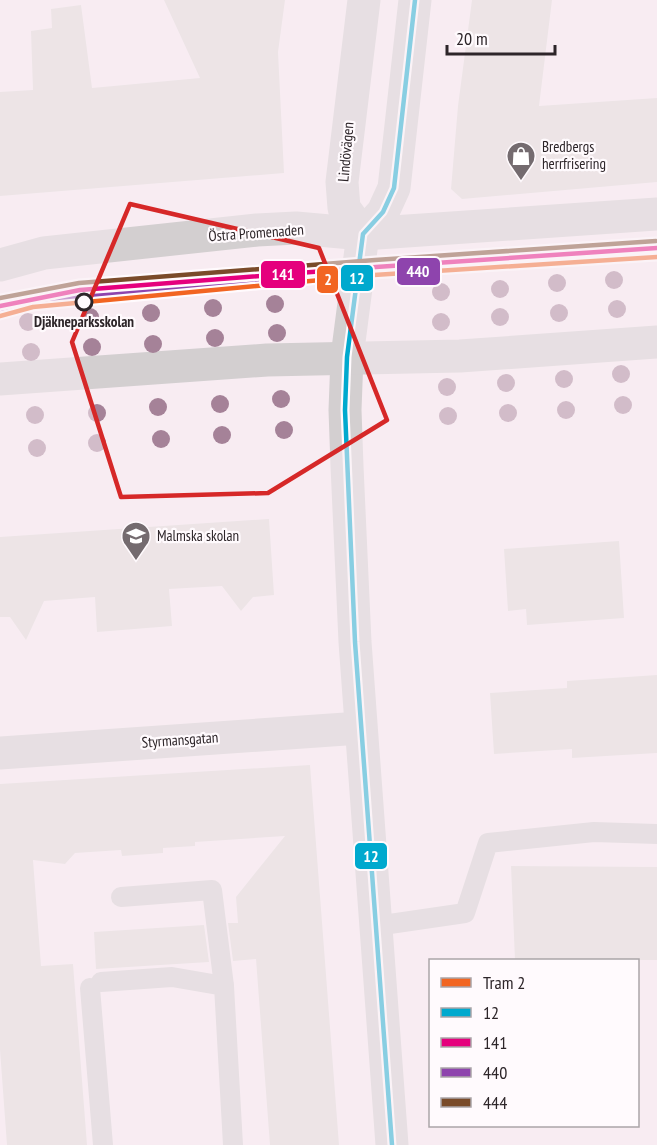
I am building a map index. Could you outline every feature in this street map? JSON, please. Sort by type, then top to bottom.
[{"type":"main road","name":"Lindövägen","points":[[363,234],[345,208],[342,182],[364,0]]},
{"type":"main road","points":[[392,1145],[360,728],[345,410],[347,357],[363,234],[383,212],[394,188],[415,0]]},
{"type":"main road","name":"Östra Promenaden","points":[[0,265],[44,253],[257,230],[297,228],[363,234],[657,214]]},
{"type":"main road","points":[[0,379],[267,360],[460,356],[657,342]]},
{"type":"main road","name":"Styrmansgatan","points":[[0,753],[360,728]]},
{"type":"lane","points":[[0,306],[80,290],[657,248]]},
{"type":"lane","points":[[376,926],[465,913],[488,843],[594,832],[657,834]]},
{"type":"lane","points":[[121,897],[212,890],[224,986],[233,1145]]},
{"type":"lane","points":[[103,1145],[95,985],[172,977],[224,986]]},
{"type":"highlighted area","points":[[130,204],[319,248],[387,420],[268,493],[121,497],[72,342]]},
{"type":"building","points":[[164,0],[285,0],[278,52],[284,173],[0,196],[0,92],[33,90],[31,31],[52,28],[51,9],[81,5],[92,88],[200,78]]},
{"type":"building","points":[[472,0],[552,0],[539,106],[657,98],[657,182],[462,199],[451,189],[458,106]]},
{"type":"building","name":"Malmska skolan","points":[[269,519],[274,595],[253,597],[241,611],[222,586],[169,589],[172,626],[97,632],[95,597],[44,601],[26,640],[10,617],[0,617],[0,537]]},
{"type":"building","points":[[619,541],[624,618],[527,625],[526,609],[508,611],[504,549]]},
{"type":"building","points":[[657,675],[657,753],[572,758],[572,749],[494,754],[490,693],[567,688],[567,681]]},
{"type":"building","points":[[310,765],[339,1145],[270,1145],[256,959],[233,961],[228,923],[238,923],[236,897],[285,836],[195,842],[195,846],[163,848],[163,853],[122,856],[121,850],[75,853],[65,864],[33,860],[41,966],[73,964],[87,1145],[7,1145],[0,1050],[0,784]]},
{"type":"building","points":[[511,866],[657,867],[657,960],[515,959]]},
{"type":"building","points":[[204,925],[209,962],[96,969],[94,932]]},
{"type":"tram line","name":"2","points":[[0,316],[33,307],[374,275],[657,257]]},
{"type":"transit line","name":"12","points":[[392,1145],[355,642],[345,410],[347,357],[363,234],[383,212],[394,188],[415,0]]},
{"type":"transit line","name":"444","points":[[0,298],[79,283],[656,241]]},
{"type":"transit line","name":"141","points":[[0,306],[80,290],[657,248]]},
{"type":"transit line","name":"440","points":[[2,313],[81,297],[377,274],[657,256]]},
{"type":"place","name":"Bredbergs herrfrisering","points":[[521,182]]},
{"type":"place","name":"Djäkneparksskolan","points":[[84,302]]},
{"type":"place","name":"Malmska skolan","points":[[136,562]]}]
